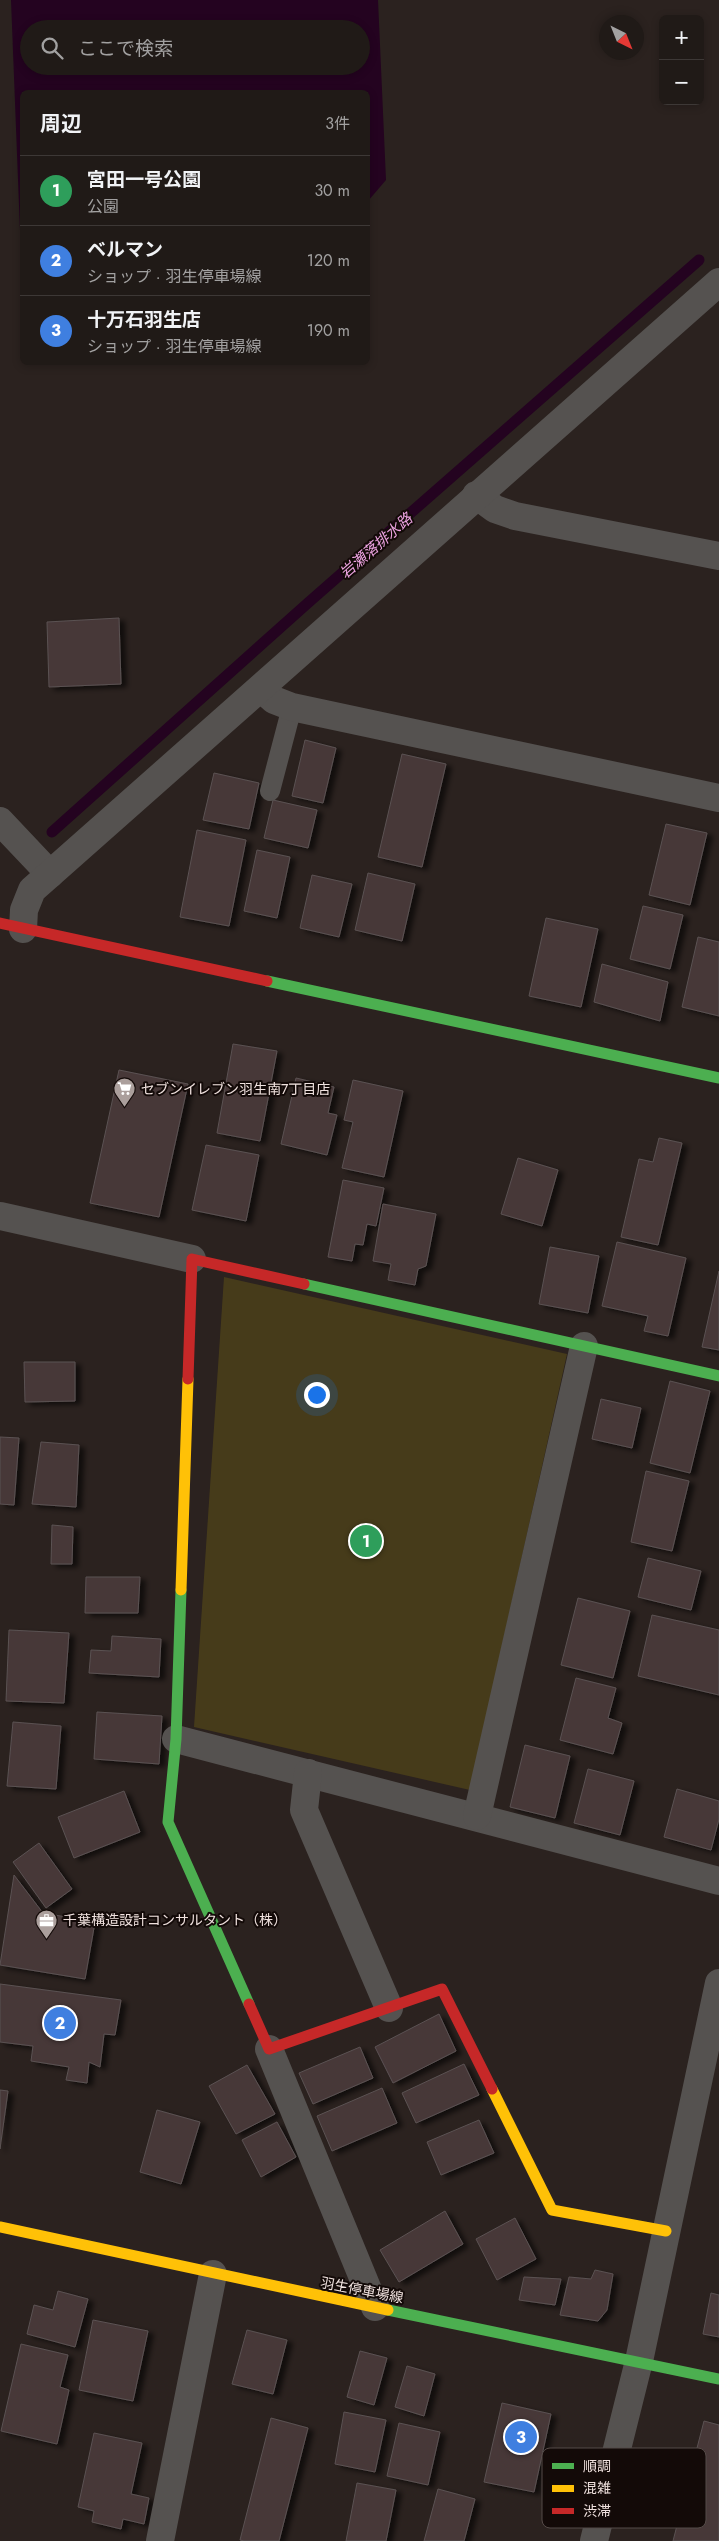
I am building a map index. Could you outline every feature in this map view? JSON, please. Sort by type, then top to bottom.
[{"type":"street","points":[[719,282],[476,495],[262,689],[32,890],[24,910],[11,926],[206,966],[719,1078]]},
{"type":"street","points":[[476,495],[495,509],[515,516],[719,556]]},
{"type":"street","points":[[262,689],[274,700],[292,707],[719,798]]},
{"type":"street","points":[[0,821],[50,874]]},
{"type":"street","points":[[0,1216],[719,1376]]},
{"type":"street","points":[[192,1259],[176,1739],[168,1822],[269,2049],[375,2308]]},
{"type":"street","points":[[477,1816],[584,1346]]},
{"type":"street","points":[[176,1739],[477,1816],[719,1881]]},
{"type":"street","points":[[308,1773],[304,1810],[389,2008]]},
{"type":"street","points":[[617,2448],[639,2361],[666,2231],[713,2039],[719,1983]]},
{"type":"street","points":[[269,2049],[442,1990],[552,2210],[666,2231]]},
{"type":"street","name":"羽生停車場線","points":[[0,2227],[213,2274],[719,2379]]},
{"type":"street","points":[[160,2541],[213,2274]]},
{"type":"street","points":[[594,2541],[597,2528]]},
{"type":"lane","points":[[270,791],[292,707]]},
{"type":"shaded area","points":[[11,0],[378,0],[386,180],[370,199],[370,90],[20,90],[20,231]]},
{"type":"shaded area","points":[[224,1277],[567,1354],[470,1790],[194,1727]]},
{"type":"building","points":[[119,618],[121,684],[49,687],[47,622]]},
{"type":"building","points":[[305,740],[336,748],[323,803],[292,796]]},
{"type":"building","points":[[402,754],[446,764],[422,867],[378,857]]},
{"type":"building","points":[[214,773],[259,783],[249,829],[203,820]]},
{"type":"building","points":[[273,800],[317,810],[308,848],[264,838]]},
{"type":"building","points":[[666,824],[707,833],[690,905],[649,895]]},
{"type":"building","points":[[197,830],[246,840],[229,926],[180,917]]},
{"type":"building","points":[[257,850],[290,857],[277,918],[244,911]]},
{"type":"building","points":[[368,873],[415,884],[402,941],[355,930]]},
{"type":"building","points":[[312,875],[352,884],[339,937],[300,928]]},
{"type":"building","points":[[643,906],[683,915],[670,969],[630,959]]},
{"type":"building","points":[[546,918],[598,929],[581,1007],[529,996]]},
{"type":"building","points":[[698,937],[719,942],[719,1016],[682,1007]]},
{"type":"building","points":[[602,964],[668,982],[660,1021],[594,1002]]},
{"type":"building","points":[[233,1044],[277,1051],[260,1141],[217,1133]]},
{"type":"building","points":[[119,1070],[188,1084],[159,1217],[90,1203]]},
{"type":"building","points":[[296,1078],[334,1087],[328,1113],[337,1115],[327,1155],[281,1144]]},
{"type":"building","points":[[353,1080],[403,1091],[384,1177],[342,1168],[353,1122],[344,1120]]},
{"type":"building","points":[[659,1138],[682,1143],[658,1245],[621,1237],[639,1159],[653,1162]]},
{"type":"building","points":[[206,1145],[259,1155],[246,1221],[192,1210]]},
{"type":"building","points":[[518,1158],[558,1170],[542,1226],[501,1214]]},
{"type":"building","points":[[343,1180],[384,1188],[376,1226],[367,1224],[363,1245],[355,1244],[352,1261],[328,1257]]},
{"type":"building","points":[[383,1204],[436,1214],[426,1266],[418,1269],[415,1285],[388,1280],[391,1264],[373,1261]]},
{"type":"building","points":[[617,1242],[686,1258],[668,1336],[644,1331],[648,1316],[602,1306]]},
{"type":"building","points":[[550,1247],[599,1256],[588,1313],[539,1304]]},
{"type":"building","points":[[719,1271],[719,1350],[702,1347]]},
{"type":"building","points":[[24,1362],[75,1362],[75,1401],[25,1402]]},
{"type":"building","points":[[670,1381],[710,1391],[690,1473],[650,1463]]},
{"type":"building","points":[[601,1399],[641,1408],[632,1448],[592,1439]]},
{"type":"building","points":[[0,1437],[19,1438],[14,1505],[0,1504]]},
{"type":"building","points":[[41,1442],[79,1445],[76,1507],[32,1504]]},
{"type":"building","points":[[646,1471],[689,1481],[672,1551],[631,1542]]},
{"type":"building","points":[[52,1525],[73,1527],[72,1564],[51,1564]]},
{"type":"building","points":[[648,1558],[701,1571],[691,1610],[638,1597]]},
{"type":"building","points":[[86,1577],[140,1577],[138,1613],[85,1613]]},
{"type":"building","points":[[578,1598],[630,1611],[613,1678],[561,1665]]},
{"type":"building","points":[[652,1615],[719,1630],[719,1695],[638,1676]]},
{"type":"building","points":[[9,1630],[69,1633],[64,1703],[6,1701]]},
{"type":"building","points":[[112,1636],[161,1639],[159,1677],[89,1673],[91,1650],[111,1651]]},
{"type":"building","points":[[576,1678],[616,1688],[608,1718],[622,1723],[613,1754],[560,1740]]},
{"type":"building","points":[[97,1712],[162,1716],[159,1764],[94,1759]]},
{"type":"building","points":[[13,1722],[61,1726],[56,1789],[7,1786]]},
{"type":"building","points":[[525,1745],[570,1756],[555,1818],[510,1807]]},
{"type":"building","points":[[588,1769],[634,1781],[620,1835],[574,1823]]},
{"type":"building","points":[[677,1789],[719,1801],[719,1819],[711,1850],[664,1837]]},
{"type":"building","points":[[124,1791],[140,1832],[74,1858],[58,1817]]},
{"type":"building","points":[[39,1843],[72,1889],[46,1908],[13,1862]]},
{"type":"building","name":"千葉構造設計コンサルタント（株）","points":[[14,1875],[43,1913],[95,1922],[85,1979],[0,1965]]},
{"type":"building","points":[[0,1984],[121,2000],[115,2035],[104,2034],[100,2067],[89,2062],[87,2083],[66,2080],[69,2067],[31,2061],[33,2046],[0,2042]]},
{"type":"building","points":[[439,2014],[456,2051],[393,2083],[375,2047]]},
{"type":"building","points":[[360,2047],[373,2078],[313,2104],[299,2073]]},
{"type":"building","points":[[464,2064],[479,2095],[416,2123],[402,2093]]},
{"type":"building","points":[[247,2065],[275,2114],[236,2134],[209,2086]]},
{"type":"building","points":[[382,2088],[397,2123],[332,2151],[317,2116]]},
{"type":"building","points":[[0,2090],[8,2091],[0,2149]]},
{"type":"building","points":[[157,2110],[200,2122],[181,2184],[140,2172]]},
{"type":"building","points":[[479,2120],[494,2153],[441,2175],[427,2142]]},
{"type":"building","points":[[277,2122],[296,2157],[261,2177],[242,2140]]},
{"type":"building","points":[[445,2211],[463,2244],[399,2282],[380,2250]]},
{"type":"building","points":[[515,2218],[536,2259],[497,2280],[476,2239]]},
{"type":"building","points":[[595,2270],[613,2274],[607,2310],[598,2321],[560,2315],[569,2277],[591,2279]]},
{"type":"building","points":[[524,2277],[561,2279],[555,2305],[519,2300]]},
{"type":"building","points":[[58,2291],[88,2299],[75,2347],[27,2334],[34,2305],[53,2310]]},
{"type":"building","points":[[711,2293],[719,2295],[719,2337],[703,2334]]},
{"type":"building","points":[[93,2320],[148,2331],[133,2401],[79,2390]]},
{"type":"building","points":[[247,2330],[287,2340],[273,2394],[232,2384]]},
{"type":"building","points":[[21,2344],[68,2355],[60,2387],[69,2390],[57,2444],[1,2431]]},
{"type":"building","points":[[360,2351],[387,2358],[374,2405],[347,2397]]},
{"type":"building","points":[[407,2366],[435,2374],[424,2416],[395,2407]]},
{"type":"building","points":[[502,2403],[551,2414],[544,2448],[542,2448],[534,2492],[484,2482]]},
{"type":"building","points":[[344,2412],[386,2420],[375,2472],[335,2464]]},
{"type":"building","points":[[271,2418],[308,2428],[279,2541],[244,2541],[240,2540]]},
{"type":"building","points":[[704,2421],[719,2425],[719,2541],[673,2541],[676,2528],[706,2528],[706,2448],[697,2448]]},
{"type":"building","points":[[399,2423],[440,2432],[428,2485],[387,2476]]},
{"type":"building","points":[[94,2433],[142,2443],[131,2494],[149,2498],[144,2524],[123,2519],[121,2529],[92,2522],[94,2511],[78,2507]]},
{"type":"building","points":[[357,2483],[396,2490],[386,2541],[346,2541]]},
{"type":"building","points":[[438,2489],[475,2499],[464,2541],[424,2541]]},
{"type":"waterway","name":"岩瀬落排水路","points":[[52,832],[309,602],[699,260]]},
{"type":"traffic: fast","points":[[267,981],[719,1078]]},
{"type":"traffic: fast","points":[[304,1284],[719,1376]]},
{"type":"traffic: fast","points":[[181,1590],[176,1739],[168,1822],[249,2004]]},
{"type":"traffic: fast","points":[[388,2310],[719,2379]]},
{"type":"traffic: slow","points":[[181,1590],[188,1379]]},
{"type":"traffic: slow","points":[[492,2089],[552,2210],[666,2231]]},
{"type":"traffic: slow","points":[[0,2227],[388,2310]]},
{"type":"traffic: jam","points":[[0,923],[267,981]]},
{"type":"traffic: jam","points":[[188,1379],[192,1259],[304,1284]]},
{"type":"traffic: jam","points":[[249,2004],[269,2049],[442,1989],[492,2089]]},
{"type":"place","name":"セブンイレブン羽生南7丁目店","points":[[125,1108]]},
{"type":"place","name":"宮田一号公園","points":[[366,1541]]},
{"type":"place","name":"千葉構造設計コンサルタント（株）","points":[[47,1939]]},
{"type":"place","name":"ベルマン","points":[[60,2023]]},
{"type":"place","name":"十万石羽生店","points":[[521,2437]]}]
